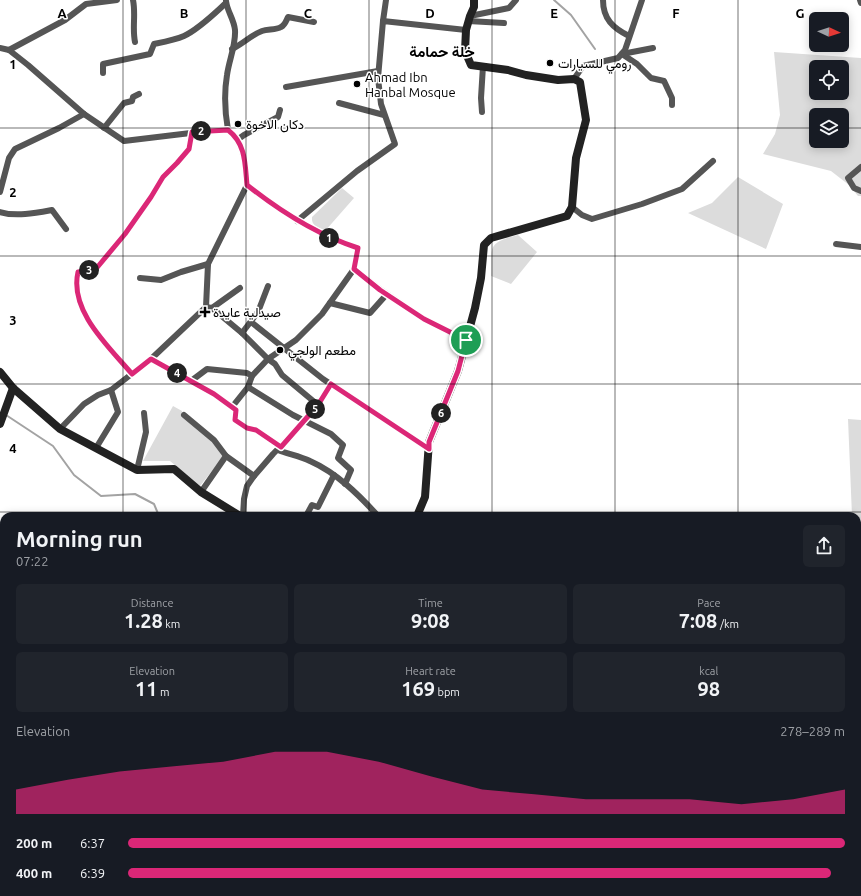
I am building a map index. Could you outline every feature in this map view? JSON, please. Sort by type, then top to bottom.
[{"type":"street","points":[[8,50],[65,20],[86,4],[117,0]]},
{"type":"street","points":[[133,0],[134,42]]},
{"type":"street","points":[[297,221],[357,171],[395,144],[381,104],[378,71],[386,0]]},
{"type":"street","points":[[419,512],[425,497],[429,442],[458,371],[481,278],[484,245],[491,238],[567,216],[572,206],[576,158],[586,120],[580,82],[574,79],[558,80],[526,75],[508,70],[471,65],[465,52],[466,30],[474,7],[474,0]]},
{"type":"street","points":[[469,19],[509,8],[516,0]]},
{"type":"street","points":[[603,0],[606,16],[617,30],[629,36]]},
{"type":"street","points":[[574,79],[582,66],[618,58],[622,54],[642,0]]},
{"type":"street","points":[[103,73],[103,64],[150,54],[154,44],[185,35],[210,18],[226,2],[234,20],[235,39],[227,76],[225,116],[228,130],[236,137],[243,155],[247,185],[208,264],[209,308]]},
{"type":"street","points":[[232,49],[240,46],[263,30],[280,28],[286,22],[288,17],[314,22]]},
{"type":"street","points":[[469,19],[504,23]]},
{"type":"street","points":[[384,20],[466,30]]},
{"type":"street","points":[[0,48],[8,50],[28,65],[84,114],[124,141],[192,132],[228,130]]},
{"type":"street","points":[[622,54],[653,48]]},
{"type":"street","points":[[622,54],[637,64],[652,78],[664,81],[672,98],[672,105]]},
{"type":"street","points":[[482,112],[481,98],[483,66]]},
{"type":"street","points":[[286,87],[378,71]]},
{"type":"street","points":[[104,128],[124,103],[132,101],[133,97],[139,94]]},
{"type":"street","points":[[339,103],[384,115]]},
{"type":"street","points":[[237,140],[278,117],[280,110]]},
{"type":"street","points":[[0,192],[9,158],[15,150],[84,114]]},
{"type":"street","points":[[132,374],[90,324],[83,311],[77,286],[78,272],[95,270],[112,251],[147,203],[163,177],[189,149],[192,132]]},
{"type":"street","points":[[572,206],[582,215],[592,219],[642,204],[682,189],[713,161]]},
{"type":"street","points":[[861,167],[848,178],[854,188],[861,191]]},
{"type":"street","points":[[232,407],[248,387],[252,376],[268,359],[296,340],[322,314],[354,269],[358,248],[338,242],[297,221],[268,202],[247,185]]},
{"type":"street","points":[[0,212],[5,214],[31,214],[52,210],[66,229]]},
{"type":"street","points":[[836,244],[861,247]]},
{"type":"street","points":[[140,278],[161,280],[208,264]]},
{"type":"street","points":[[354,269],[424,319],[466,340]]},
{"type":"street","points":[[242,333],[258,312],[268,286]]},
{"type":"street","points":[[60,428],[84,404],[98,395],[111,390],[151,359],[209,308],[240,288]]},
{"type":"street","points":[[330,303],[370,313],[387,294]]},
{"type":"street","points":[[209,308],[242,333],[275,364],[282,375],[318,405]]},
{"type":"street","points":[[251,322],[331,384],[429,449]]},
{"type":"street","points":[[151,359],[191,381],[232,407],[236,410],[235,420],[247,428],[256,430],[279,449],[311,461],[334,475],[359,495],[374,512]]},
{"type":"street","points":[[191,381],[207,369],[247,373],[252,376]]},
{"type":"street","points":[[0,372],[13,388],[60,428],[137,470],[174,469],[201,492],[234,512]]},
{"type":"street","points":[[243,512],[247,486],[294,431],[305,421],[318,405],[331,384]]},
{"type":"street","points":[[248,387],[293,415],[331,434],[343,445],[338,458],[351,470],[345,484]]},
{"type":"street","points":[[0,424],[13,388]]},
{"type":"street","points":[[96,448],[118,412],[111,390]]},
{"type":"street","points":[[137,470],[146,432],[144,413]]},
{"type":"street","points":[[184,415],[214,440],[226,456],[254,476]]},
{"type":"street","points":[[201,492],[226,456]]},
{"type":"street","points":[[308,512],[312,505],[318,507],[334,475]]},
{"type":"shaded area","points":[[774,52],[861,58],[861,196],[858,196],[849,185],[831,171],[763,154],[775,134],[780,115]]},
{"type":"shaded area","points":[[738,177],[783,204],[766,249],[688,213],[712,203]]},
{"type":"shaded area","points":[[342,188],[354,198],[325,231],[314,224],[312,217]]},
{"type":"shaded area","points":[[518,235],[537,252],[511,284],[491,276],[492,252],[493,248],[500,241]]},
{"type":"shaded area","points":[[173,406],[182,411],[182,416],[214,442],[223,457],[200,486],[170,461],[143,461]]},
{"type":"shaded area","points":[[848,419],[861,420],[861,512],[852,512]]},
{"type":"waterway","points":[[554,0],[571,15],[595,49]]},
{"type":"waterway","points":[[6,415],[53,446],[74,475],[101,496],[135,494],[154,504],[157,512]]},
{"type":"place","name":"رومي للسيارات","points":[[550,63]]},
{"type":"place","name":"Ahmad Ibn Hanbal Mosque","points":[[357,84]]},
{"type":"place","name":"دكان الاخوة","points":[[238,124]]},
{"type":"place","name":"صيدلية عايدة","points":[[205,312]]},
{"type":"place","name":"مطعم الولجي","points":[[280,350]]},
{"type":"district","name":"خلة حمامة","points":[[442,51]]},
{"type":"route","points":[[228,130],[236,137],[240,145],[246,172],[247,185],[268,202],[297,221],[338,242],[358,248],[354,269],[380,290],[424,319],[466,340],[458,371],[429,442],[429,449],[331,384],[318,405],[281,447],[256,430],[247,428],[235,420],[236,410],[214,394],[151,359],[132,374],[90,324],[83,311],[77,286],[77,276],[78,272],[95,270],[101,261],[112,251],[151,197],[163,177],[189,149],[192,132],[228,130]]}]
